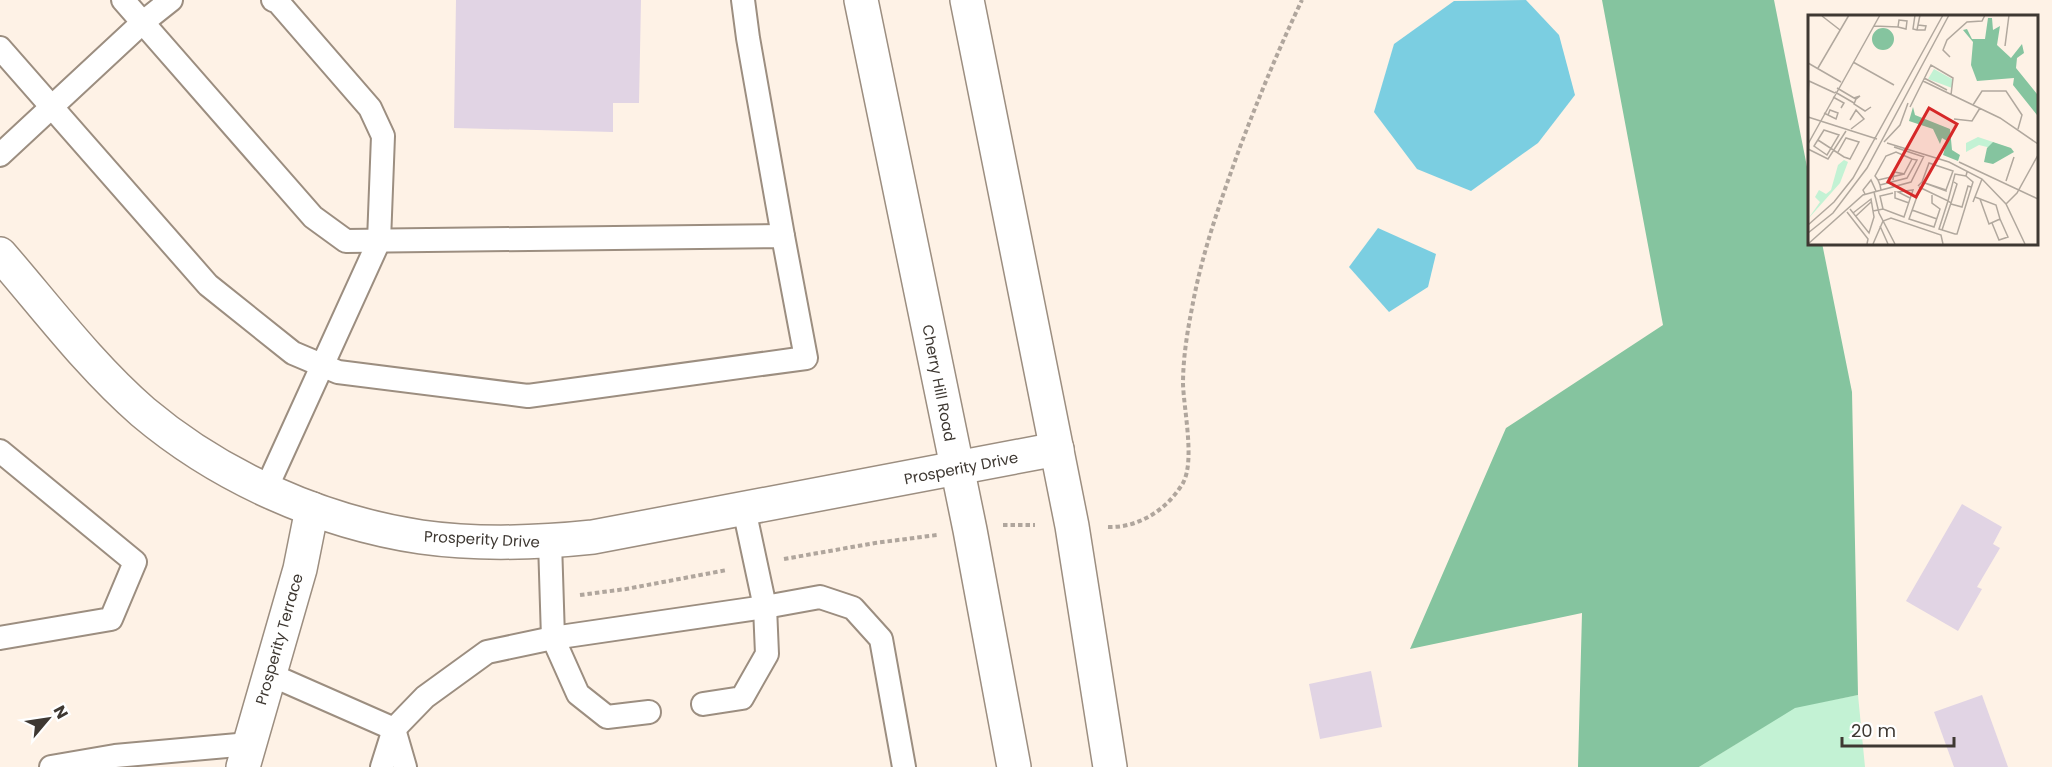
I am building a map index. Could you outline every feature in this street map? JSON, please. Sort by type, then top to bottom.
[{"type":"main road","name":"Cherry Hill Road","points":[[861,0],[970,530],[1014,767]]},
{"type":"main road","points":[[967,0],[1072,526],[1110,767]]},
{"type":"main road","name":"Prosperity Drive","points":[[0,254],[96,366],[143,411],[186,445],[232,473],[312,509],[366,525],[420,537],[502,543],[550,542],[593,537],[1057,449]]},
{"type":"main road","name":"Prosperity Terrace","points":[[246,756],[300,568],[312,509]]},
{"type":"lane","points":[[123,0],[313,217],[346,242],[783,236]]},
{"type":"lane","points":[[0,155],[142,23],[171,0]]},
{"type":"lane","points":[[266,489],[379,241],[383,136],[370,108],[278,2],[273,0]]},
{"type":"lane","points":[[0,48],[208,285],[294,353],[338,372],[528,396],[806,358],[743,0]]},
{"type":"lane","points":[[0,451],[135,562],[111,619],[0,638]]},
{"type":"lane","points":[[703,704],[742,698],[767,654],[765,607],[744,509]]},
{"type":"lane","points":[[550,542],[553,638],[578,694],[607,717],[649,712]]},
{"type":"lane","points":[[382,767],[394,729],[425,697],[487,652],[553,638],[820,597],[853,608],[881,639],[904,767]]},
{"type":"lane","points":[[269,674],[394,729]]},
{"type":"lane","points":[[394,729],[405,767]]},
{"type":"lane","points":[[51,767],[114,761],[246,756]]},
{"type":"path","points":[[1123,528],[1149,519],[1183,483],[1189,465],[1183,383],[1186,342],[1203,256],[1216,212],[1271,66],[1302,0]]},
{"type":"green space","points":[[1602,0],[1774,0],[1808,172],[1808,244],[1822,244],[1852,392],[1858,695],[1795,708],[1699,767],[1578,767],[1582,613],[1410,649],[1506,428],[1663,325]]},
{"type":"green space","points":[[1858,695],[1865,767],[1699,767],[1795,707]]},
{"type":"water","points":[[1526,0],[1559,35],[1575,95],[1538,143],[1471,191],[1417,169],[1374,112],[1394,44],[1454,1]]},
{"type":"water","points":[[1378,228],[1436,254],[1428,287],[1389,312],[1349,267]]},
{"type":"building","points":[[456,0],[641,0],[639,103],[613,103],[613,132],[454,128]]},
{"type":"building","points":[[1962,504],[2002,527],[1993,544],[2000,548],[1977,587],[1982,589],[1958,631],[1906,601]]},
{"type":"building","points":[[1371,671],[1382,727],[1320,739],[1309,684]]},
{"type":"building","points":[[1982,695],[2008,767],[1954,767],[1934,712]]}]
